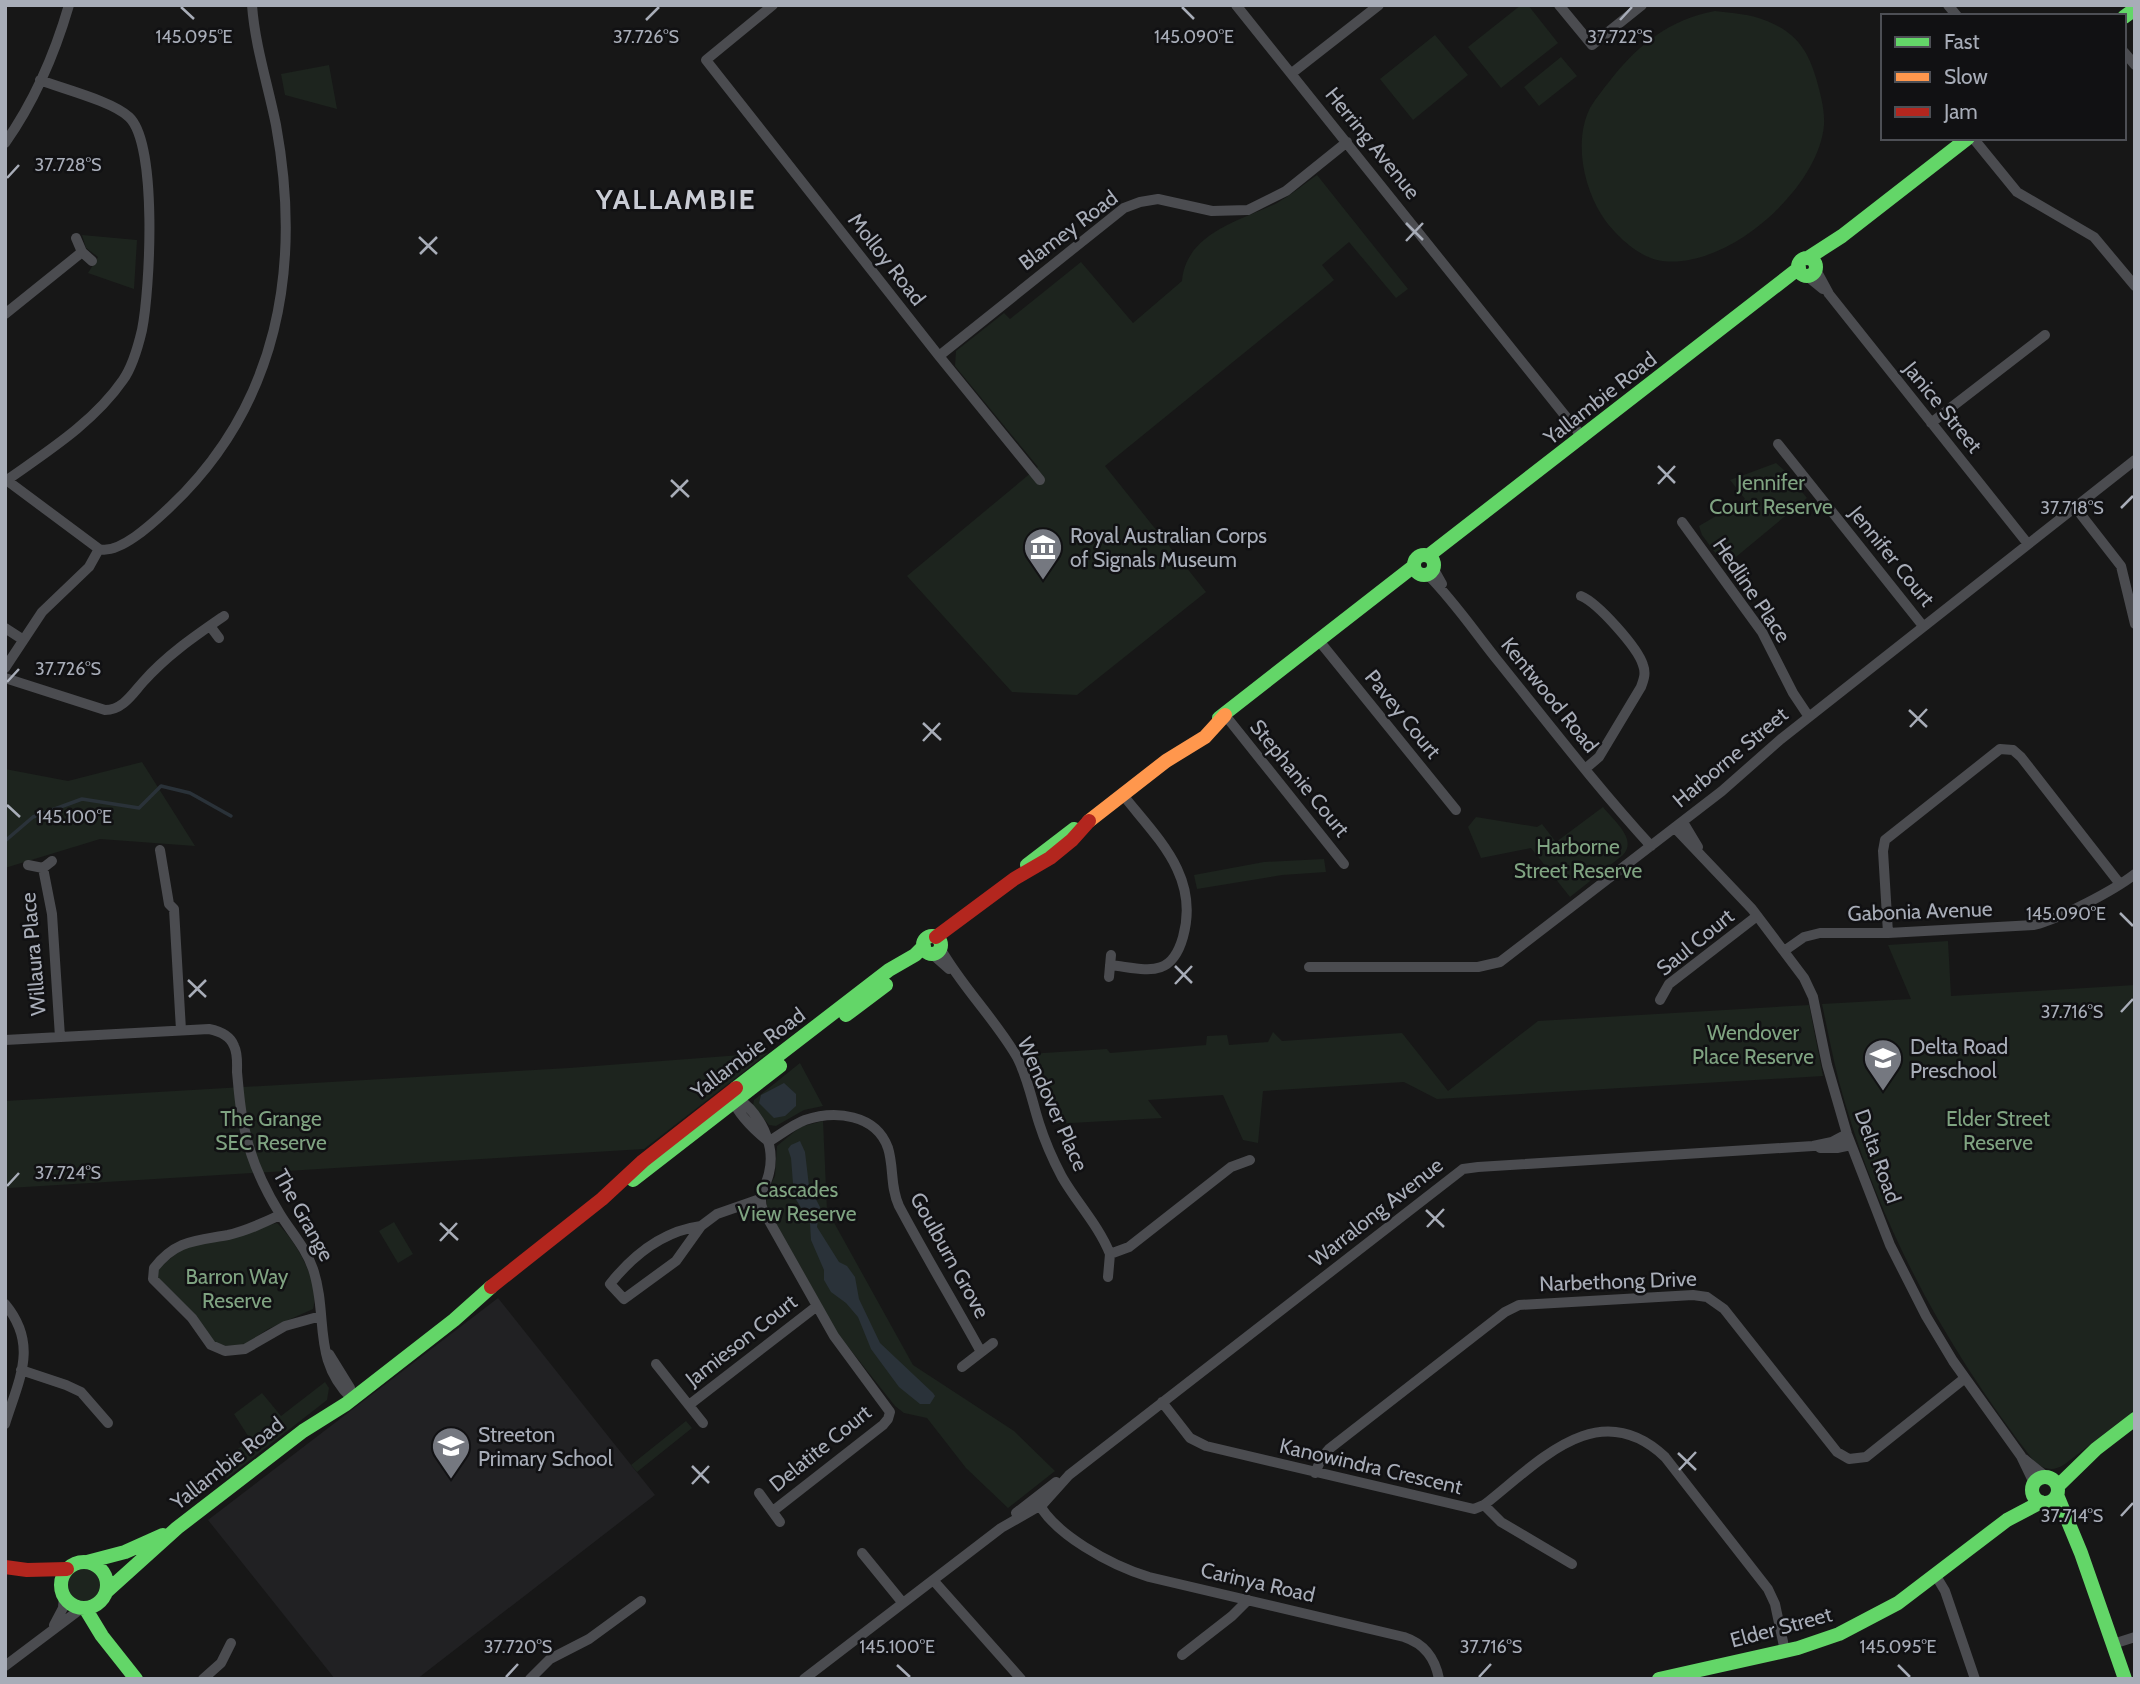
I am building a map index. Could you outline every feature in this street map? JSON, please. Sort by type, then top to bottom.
[{"type":"street","points":[[5,143],[40,80],[69,5]]},
{"type":"street","points":[[40,80],[116,108],[128,116],[140,134],[145,156],[148,208],[144,313],[131,365],[114,392],[85,420],[6,480],[99,549],[108,551],[148,525],[181,496],[211,461],[236,425],[260,376],[278,314],[286,252],[285,186],[276,124],[257,44],[251,5]]},
{"type":"street","name":"Molloy Road","points":[[773,5],[706,60],[1040,480]]},
{"type":"street","name":"Herring Avenue","points":[[1236,5],[1583,438]]},
{"type":"street","points":[[1292,73],[1379,5]]},
{"type":"street","points":[[1559,5],[1591,45],[1642,5]]},
{"type":"street","name":"Yallambie Road","points":[[105,1594],[177,1528],[349,1393],[468,1309],[503,1276],[601,1199],[649,1168],[734,1098],[934,947],[1014,879],[1040,853],[1123,795],[1166,761],[1184,741],[1225,715],[1384,592],[1426,567],[1456,536],[1769,293],[1808,269],[1842,236],[1965,140]]},
{"type":"street","points":[[1975,140],[2017,192],[2094,237],[2135,286]]},
{"type":"street","name":"Blamey Road","points":[[939,356],[1124,208],[1158,198],[1202,209],[1248,210],[1286,191],[1347,142]]},
{"type":"street","points":[[76,238],[82,251],[92,261]]},
{"type":"street","points":[[5,314],[82,251]]},
{"type":"street","name":"Janice Street","points":[[1808,269],[2028,544]]},
{"type":"street","points":[[1931,422],[2045,335]]},
{"type":"street","name":"Jennifer Court","points":[[1778,444],[1923,626]]},
{"type":"street","name":"Harborne Street","points":[[1308,967],[1493,965],[1507,958],[1679,825],[1810,716],[2135,460]]},
{"type":"street","points":[[2075,506],[2121,566],[2135,624]]},
{"type":"street","name":"Hedline Place","points":[[1682,522],[1762,632],[1793,693],[1810,716]]},
{"type":"street","points":[[5,668],[22,639],[56,597],[93,563],[99,549]]},
{"type":"street","name":"Kentwood Road","points":[[1426,567],[1647,849]]},
{"type":"street","points":[[1581,596],[1597,605],[1630,645],[1642,661],[1644,676],[1641,687],[1603,751],[1585,769]]},
{"type":"street","points":[[5,678],[105,710],[113,709],[124,703],[173,652],[224,616]]},
{"type":"street","points":[[210,626],[219,638]]},
{"type":"street","points":[[5,628],[22,639]]},
{"type":"street","name":"Pavey Court","points":[[1320,642],[1455,810]]},
{"type":"street","name":"Stephanie Court","points":[[1225,715],[1344,864]]},
{"type":"street","points":[[1888,933],[1883,851],[1885,840],[1994,752],[2000,750],[2013,750],[2021,757],[2120,884]]},
{"type":"street","points":[[1109,977],[1111,960],[1150,970],[1168,965],[1176,956],[1187,920],[1185,888],[1176,864],[1123,795]]},
{"type":"street","name":"Delta Road","points":[[1679,825],[1712,868],[1757,916],[1804,978],[1813,997],[1827,1065],[1849,1139],[1895,1255],[1926,1316],[1965,1378],[2046,1489],[2067,1523],[2081,1553],[2125,1679]]},
{"type":"street","points":[[160,850],[169,905],[174,909],[181,1030]]},
{"type":"street","name":"Willaura Place","points":[[43,868],[52,860]]},
{"type":"street","name":"Willaura Place","points":[[28,865],[43,868]]},
{"type":"street","name":"Willaura Place","points":[[43,868],[52,914],[60,1037]]},
{"type":"street","name":"Gabonia Avenue","points":[[1784,951],[1812,934],[2034,925],[2054,918],[2135,874]]},
{"type":"street","name":"Saul Court","points":[[1660,1000],[1669,984],[1757,916]]},
{"type":"street","name":"Wendover Place","points":[[934,947],[1017,1058],[1052,1156],[1074,1196],[1099,1231],[1110,1254]]},
{"type":"street","name":"The Grange","points":[[5,1040],[216,1030],[232,1042],[237,1055],[240,1105],[248,1146],[265,1189],[312,1266],[319,1290],[329,1369],[349,1393]]},
{"type":"street","points":[[734,1098],[761,1124],[768,1142],[770,1169],[760,1199],[763,1210],[817,1306]]},
{"type":"street","name":"Goulburn Grove","points":[[768,1142],[797,1124],[815,1118],[857,1118],[876,1128],[889,1152],[896,1200],[981,1352]]},
{"type":"street","name":"Warralong Avenue","points":[[804,1679],[1001,1528],[1014,1514],[1040,1503],[1053,1484],[1069,1475],[1463,1169],[1813,1146],[1849,1139]]},
{"type":"street","points":[[1108,1277],[1110,1254],[1129,1247],[1231,1167],[1250,1160]]},
{"type":"street","points":[[701,1226],[667,1235],[652,1244],[630,1262],[611,1284],[624,1299],[676,1261],[701,1226],[717,1214],[760,1199]]},
{"type":"street","points":[[280,1214],[241,1231],[200,1238],[178,1247],[154,1268],[153,1279],[191,1318],[211,1345],[225,1351],[245,1349],[285,1326],[321,1316]]},
{"type":"street","name":"Narbethong Drive","points":[[1315,1473],[1329,1449],[1505,1312],[1525,1305],[1693,1294],[1707,1297],[1724,1309],[1837,1452],[1849,1460],[1866,1457],[1965,1378]]},
{"type":"street","points":[[5,1304],[19,1323],[23,1335],[24,1359],[5,1424]]},
{"type":"street","name":"Jamieson Court","points":[[689,1405],[817,1306]]},
{"type":"street","name":"Delatite Court","points":[[773,1511],[883,1424],[890,1415],[886,1403],[839,1343],[817,1306]]},
{"type":"street","name":"Goulburn Grove","points":[[962,1367],[993,1343]]},
{"type":"street","name":"Jamieson Court","points":[[656,1364],[703,1423]]},
{"type":"street","points":[[21,1370],[81,1392],[108,1423]]},
{"type":"street","name":"Kanowindra Crescent","points":[[1162,1402],[1185,1433],[1199,1444],[1474,1508],[1484,1505],[1574,1437],[1610,1430],[1632,1434],[1643,1439],[1671,1464],[1768,1589],[1785,1651]]},
{"type":"street","name":"Elder Street","points":[[1659,1679],[1819,1642],[1858,1625],[1898,1603],[1936,1576],[2135,1419]]},
{"type":"street","name":"Delatite Court","points":[[759,1493],[780,1522]]},
{"type":"street","name":"Carinya Road","points":[[1040,1503],[1059,1525],[1093,1552],[1121,1567],[1149,1577],[1413,1640],[1431,1655],[1439,1679]]},
{"type":"street","points":[[1484,1505],[1501,1522],[1572,1564]]},
{"type":"street","name":"Yallambie Road","points":[[86,1562],[125,1552],[177,1528]]},
{"type":"street","points":[[863,1553],[902,1602]]},
{"type":"street","points":[[5,1567],[27,1570],[67,1569],[86,1562],[99,1567],[107,1585],[103,1625],[112,1648]]},
{"type":"street","points":[[49,1631],[59,1617],[67,1569]]},
{"type":"street","points":[[27,1570],[63,1591],[75,1606],[83,1608],[136,1679]]},
{"type":"street","points":[[1936,1576],[1945,1591],[1975,1679]]},
{"type":"street","points":[[933,1580],[1021,1679]]},
{"type":"street","points":[[5,1666],[49,1631],[83,1608],[96,1604],[105,1594]]},
{"type":"street","points":[[1182,1655],[1248,1600]]},
{"type":"street","points":[[530,1679],[550,1659],[589,1639],[641,1601]]},
{"type":"street","points":[[2113,1644],[2135,1637]]},
{"type":"street","points":[[203,1679],[221,1663],[231,1643]]},
{"type":"shaded area","points":[[784,1083],[796,1094],[796,1106],[785,1116],[774,1118],[759,1103],[761,1095]]},
{"type":"shaded area","points":[[800,1141],[805,1152],[809,1186],[820,1207],[817,1227],[839,1262],[847,1266],[855,1277],[859,1299],[880,1343],[933,1393],[935,1396],[930,1404],[920,1404],[899,1387],[871,1349],[858,1317],[846,1303],[831,1292],[824,1280],[824,1270],[811,1240],[810,1223],[794,1196],[788,1149]]},
{"type":"shaded area","name":"Streeton Primary School","points":[[498,1298],[655,1495],[417,1679],[335,1679],[208,1520]]},
{"type":"green space","points":[[1521,5],[1528,5],[1558,43],[1501,88],[1468,47]]},
{"type":"green space","points":[[1715,11],[1761,19],[1777,25],[1793,36],[1813,68],[1822,101],[1824,125],[1818,150],[1805,175],[1787,200],[1764,222],[1711,254],[1683,261],[1657,260],[1625,242],[1606,221],[1595,202],[1589,190],[1583,162],[1582,134],[1585,121],[1590,108],[1606,85],[1633,54],[1670,27]]},
{"type":"green space","points":[[1435,35],[1468,75],[1413,120],[1380,79]]},
{"type":"green space","points":[[1561,57],[1577,76],[1539,106],[1524,87]]},
{"type":"green space","points":[[329,65],[337,109],[285,95],[281,74]]},
{"type":"green space","points":[[1317,175],[1408,289],[1396,298],[1349,242],[1322,265],[1334,280],[1105,466],[1206,592],[1077,695],[1012,692],[907,576],[1038,467],[955,366],[956,351],[1004,313],[1010,319],[1081,262],[1133,323],[1182,281],[1193,251],[1204,240],[1232,223],[1277,203]]},
{"type":"green space","points":[[82,235],[137,240],[134,289],[88,273],[98,257],[86,248]]},
{"type":"green space","name":"Jennifer Court Reserve","points":[[1776,463],[1807,498],[1725,566],[1702,535],[1699,526],[1745,499],[1730,480]]},
{"type":"green space","points":[[142,762],[195,846],[100,839],[5,868],[5,769],[68,781]]},
{"type":"green space","name":"Harborne Street Reserve","points":[[1603,807],[1626,836],[1627,849],[1570,897],[1531,848],[1481,858],[1468,827],[1476,817],[1537,827],[1542,824],[1556,842]]},
{"type":"green space","points":[[1324,859],[1326,872],[1282,875],[1197,889],[1194,875],[1264,862]]},
{"type":"green space","name":"Elder Street Reserve","points":[[1948,941],[1951,996],[2135,985],[2135,1410],[2065,1464],[2053,1469],[2045,1468],[2033,1460],[2002,1419],[1947,1334],[1899,1245],[1861,1152],[1845,1103],[1822,1004],[1911,999],[1888,945]]},
{"type":"green space","name":"Wendover Place Reserve","points":[[1809,1005],[1823,1076],[1437,1099],[1404,1082],[1263,1091],[1258,1143],[1243,1140],[1223,1095],[1148,1100],[1162,1118],[1053,1124],[1040,1080],[1028,1054],[1107,1049],[1110,1053],[1206,1045],[1207,1036],[1227,1035],[1229,1045],[1268,1042],[1273,1032],[1282,1041],[1402,1033],[1448,1091],[1538,1021]]},
{"type":"green space","name":"The Grange SEC Reserve","points":[[768,1053],[644,1149],[5,1187],[5,1101],[569,1068]]},
{"type":"green space","points":[[800,1063],[823,1106],[804,1110],[776,1126],[769,1125],[753,1106],[754,1100]]},
{"type":"green space","name":"Cascades View Reserve","points":[[823,1121],[827,1210],[913,1365],[1014,1431],[1055,1471],[1008,1508],[966,1468],[927,1418],[904,1413],[895,1406],[838,1334],[767,1207],[766,1194],[775,1176],[777,1146],[800,1127]]},
{"type":"green space","points":[[394,1222],[413,1254],[398,1263],[379,1231]]},
{"type":"green space","name":"Barron Way Reserve","points":[[277,1223],[305,1263],[313,1287],[313,1309],[268,1329],[244,1345],[226,1346],[214,1342],[157,1277],[158,1268],[184,1248]]},
{"type":"green space","points":[[325,1382],[329,1388],[327,1400],[227,1478],[217,1466],[250,1439],[234,1414],[262,1393],[281,1416]]},
{"type":"green space","points":[[686,1421],[692,1428],[637,1472],[631,1465]]},
{"type":"green space","points":[[85,1568],[97,1573],[102,1585],[97,1597],[85,1602],[73,1597],[68,1585],[73,1573]]},
{"type":"waterway","points":[[5,841],[33,817],[82,799],[139,808],[161,786],[190,793],[231,816]]},
{"type":"traffic: fast","points":[[2126,16],[2135,9]]},
{"type":"traffic: fast","points":[[1808,258],[1842,236],[1965,140]]},
{"type":"traffic: fast","points":[[1807,258],[1813,261],[1816,267],[1813,273],[1807,276],[1801,273],[1798,267],[1801,261],[1807,258]]},
{"type":"traffic: fast","points":[[1428,556],[1799,268]]},
{"type":"traffic: fast","points":[[1424,555],[1431,558],[1434,565],[1431,572],[1424,575],[1417,572],[1414,565],[1417,558],[1424,555]]},
{"type":"traffic: fast","points":[[1219,718],[1414,566]]},
{"type":"traffic: fast","points":[[1027,865],[1074,829]]},
{"type":"traffic: fast","points":[[932,936],[938,939],[941,945],[938,951],[932,954],[926,951],[923,945],[926,939],[932,936]]},
{"type":"traffic: fast","points":[[736,1088],[924,946]]},
{"type":"traffic: fast","points":[[846,1015],[886,985]]},
{"type":"traffic: fast","points":[[633,1180],[780,1066]]},
{"type":"traffic: fast","points":[[106,1592],[177,1528],[303,1431],[346,1404],[454,1320],[491,1287]]},
{"type":"traffic: fast","points":[[2058,1486],[2096,1449],[2135,1419]]},
{"type":"traffic: fast","points":[[2045,1477],[2054,1481],[2058,1490],[2054,1499],[2045,1503],[2036,1499],[2032,1490],[2036,1481],[2045,1477]]},
{"type":"traffic: fast","points":[[2057,1495],[2081,1553],[2125,1679]]},
{"type":"traffic: fast","points":[[1659,1679],[1798,1648],[1839,1634],[1898,1603],[2007,1520],[2041,1502]]},
{"type":"traffic: fast","points":[[87,1562],[125,1552],[163,1535]]},
{"type":"traffic: fast","points":[[84,1562],[100,1569],[107,1585],[100,1601],[84,1608],[68,1601],[61,1585],[68,1569],[84,1562]]},
{"type":"traffic: fast","points":[[85,1608],[102,1636],[136,1679]]},
{"type":"traffic: slow","points":[[1089,821],[1166,761],[1205,737],[1225,715]]},
{"type":"traffic: jam","points":[[936,937],[1014,879],[1050,858],[1089,821]]},
{"type":"traffic: jam","points":[[491,1287],[736,1088]]},
{"type":"traffic: jam","points":[[5,1567],[27,1570],[67,1569]]},
{"type":"place","name":"Royal Australian Corps of Signals Museum","points":[[1043,581]]},
{"type":"place","name":"Delta Road Preschool","points":[[1883,1092]]},
{"type":"place","name":"Streeton Primary School","points":[[451,1480]]},
{"type":"district","name":"YALLAMBIE","points":[[676,199]]}]
